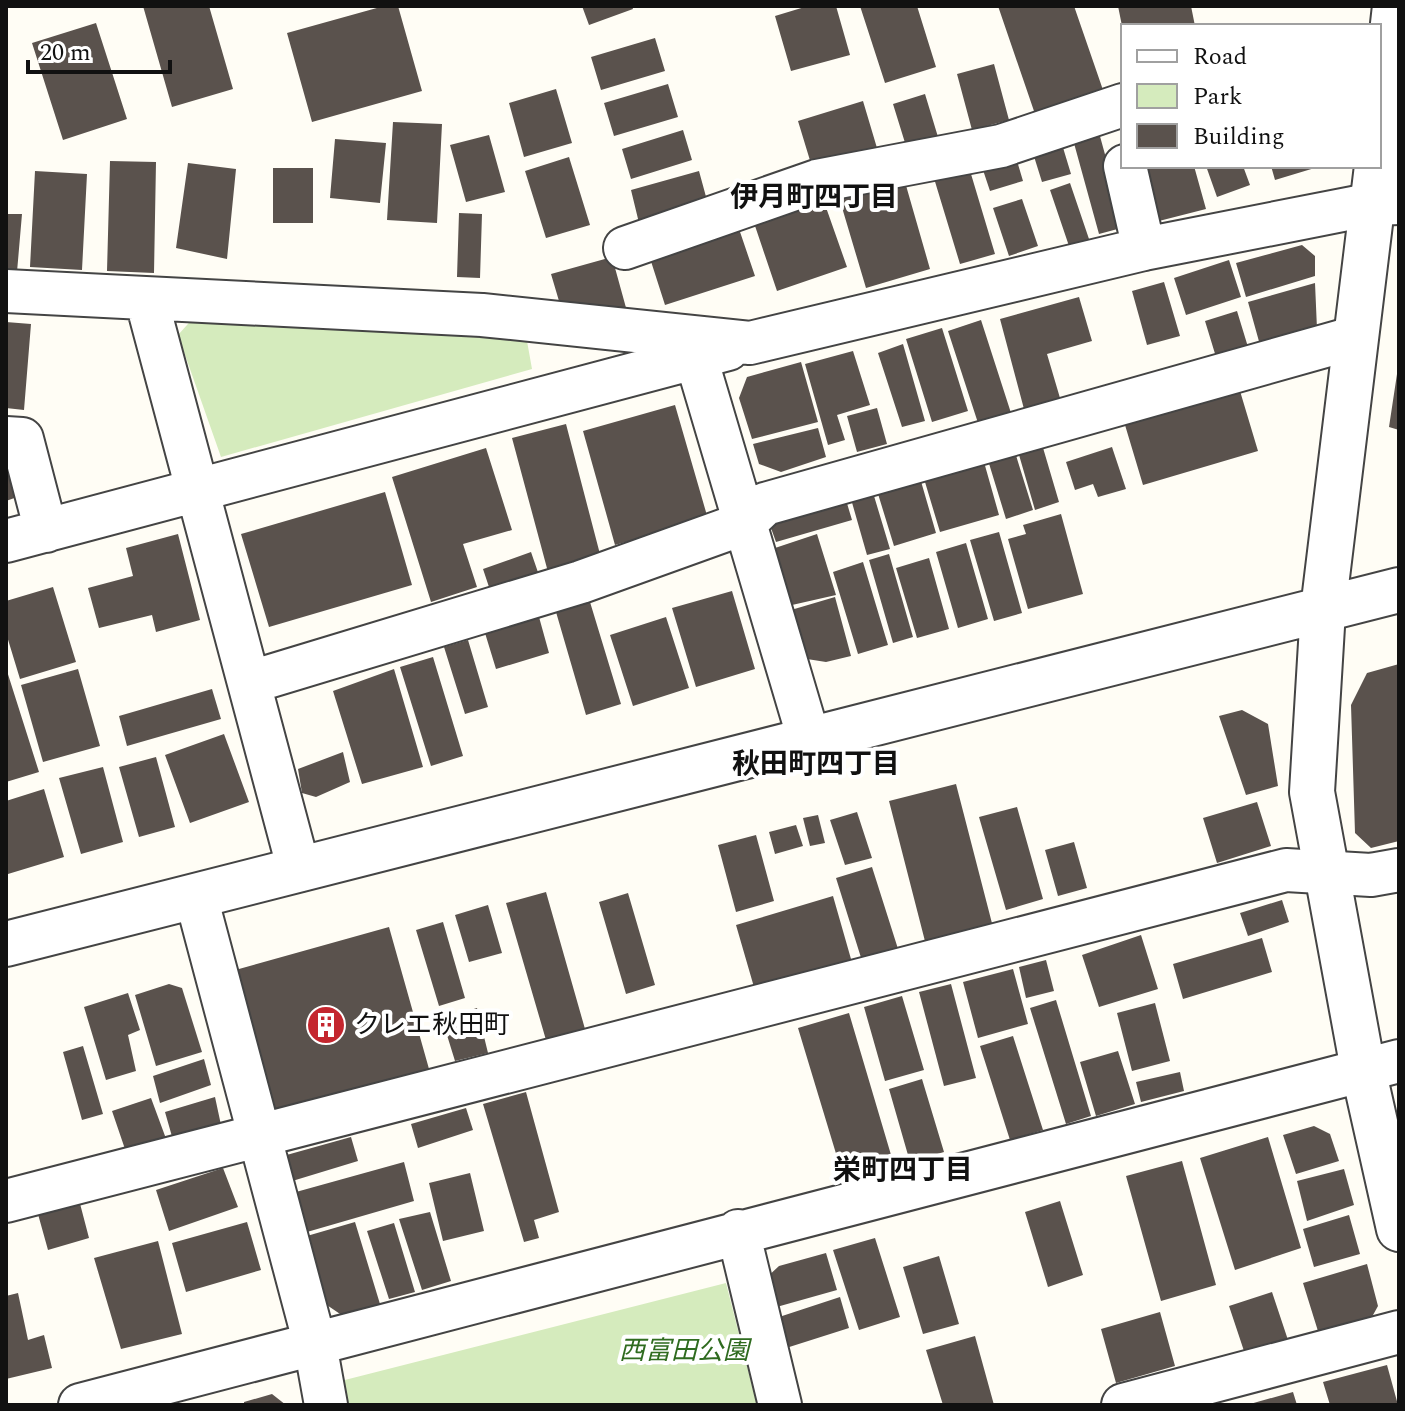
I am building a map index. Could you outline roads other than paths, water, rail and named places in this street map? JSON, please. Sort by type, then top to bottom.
[{"type":"street","points":[[1381,127],[1391,23]]},
{"type":"street","points":[[625,248],[817,181],[1001,146],[1118,107],[1121,136]]},
{"type":"street","points":[[1125,168],[1144,249]]},
{"type":"street","points":[[6,541],[750,343],[1383,191],[1353,338],[1323,610],[1312,792],[1326,872],[1381,1065],[1399,1229]]},
{"type":"street","points":[[6,291],[482,315],[750,343]]},
{"type":"street","points":[[146,298],[299,870]]},
{"type":"street","points":[[251,682],[581,582],[745,523],[765,504],[1353,338]]},
{"type":"street","points":[[696,358],[809,739]]},
{"type":"street","points":[[6,438],[22,439],[46,531]]},
{"type":"street","points":[[6,944],[1399,590]]},
{"type":"street","points":[[6,1201],[1286,870],[1371,875],[1399,870]]},
{"type":"street","points":[[196,897],[315,1344],[326,1405]]},
{"type":"street","points":[[80,1405],[1381,1065]]},
{"type":"street","points":[[738,1231],[780,1405]]},
{"type":"street","points":[[1123,1405],[1399,1332]]},
{"type":"place","name":"クレエ秋田町","points":[[326,1025]]},
{"type":"district","name":"伊月町四丁目","points":[[814,197]]},
{"type":"district","name":"秋田町四丁目","points":[[816,764]]},
{"type":"district","name":"栄町四丁目","points":[[903,1170]]},
{"type":"park label","name":"西富田公園","points":[[684,1351]]}]
